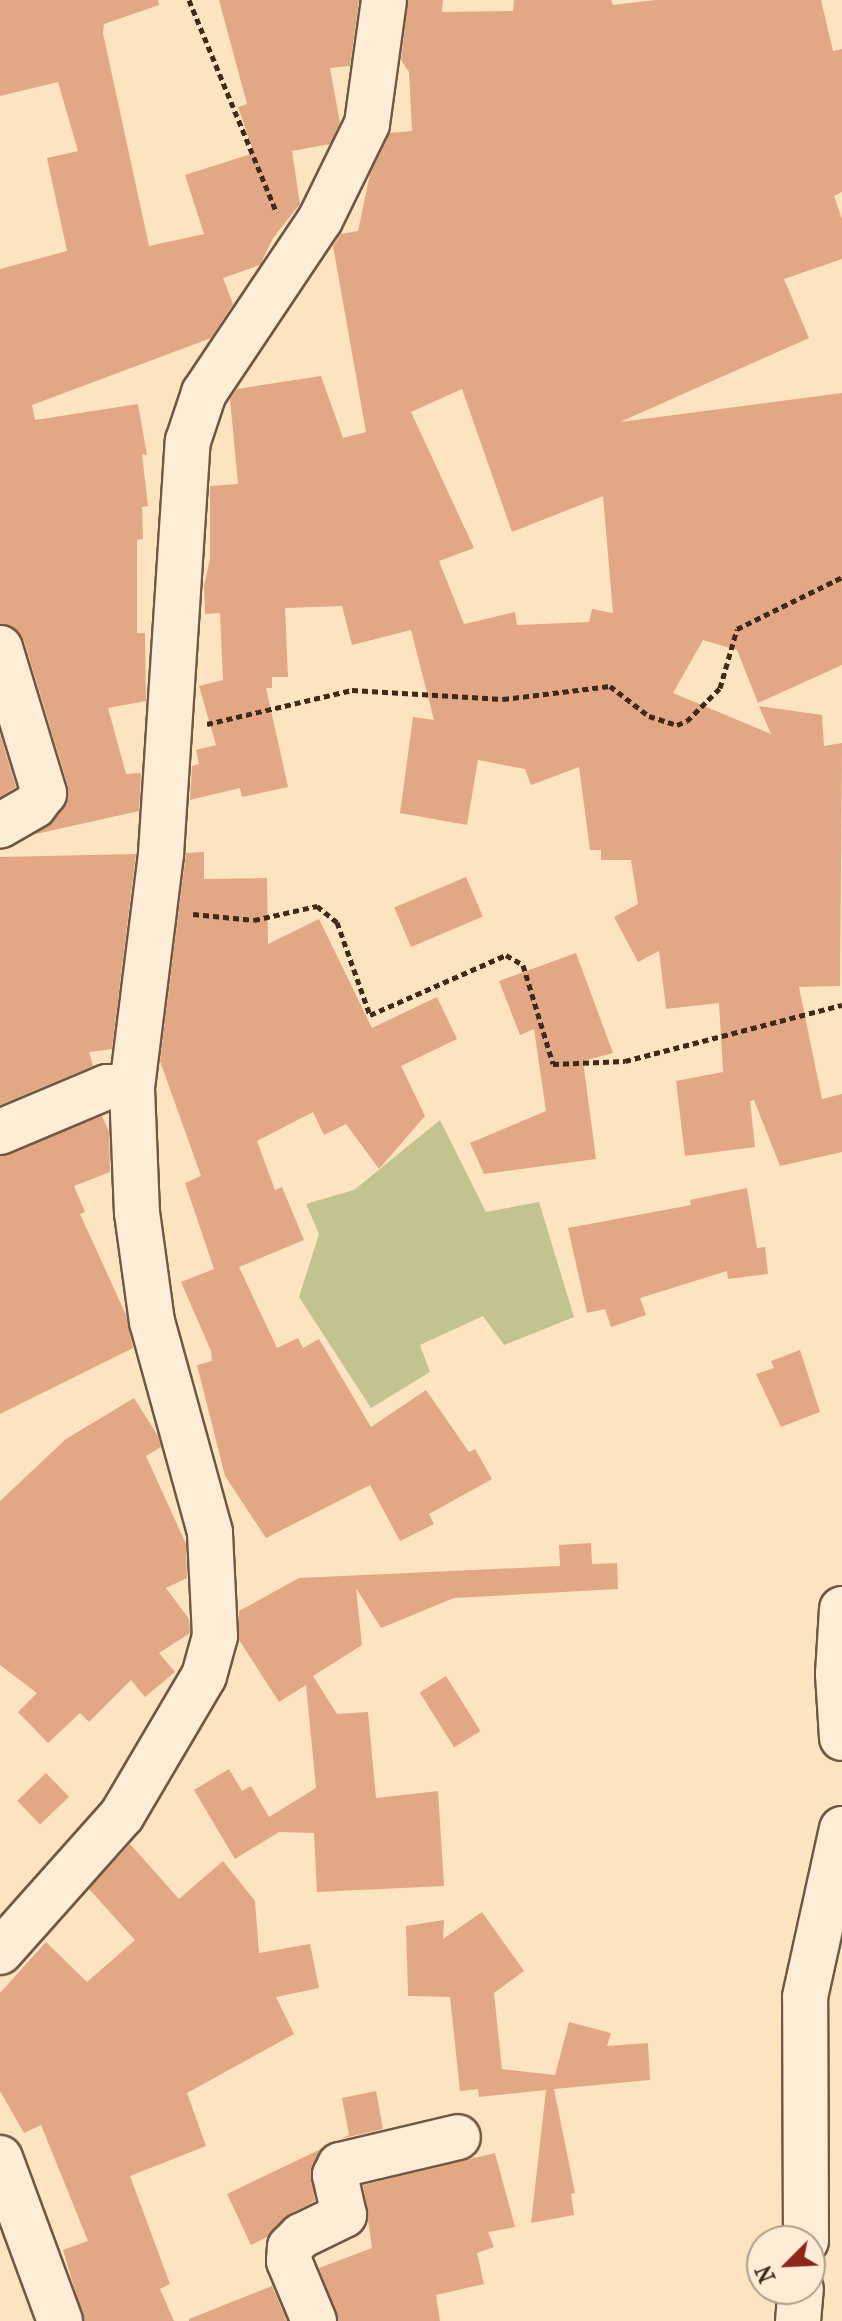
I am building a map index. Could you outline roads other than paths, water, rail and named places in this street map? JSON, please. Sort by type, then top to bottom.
[{"type":"street","points":[[0,1952],[122,1815],[204,1676],[215,1636],[210,1532],[152,1322],[137,1213],[132,1087],[153,924],[171,730],[173,624],[194,417],[204,393],[333,197],[367,124],[384,0]]},
{"type":"street","points":[[0,648],[44,793],[34,806],[0,826]]},
{"type":"street","points":[[0,1132],[107,1087],[132,1087]]},
{"type":"street","points":[[842,1609],[838,1674],[842,1738]]},
{"type":"street","points":[[806,2225],[805,1997],[842,1829]]},
{"type":"street","points":[[314,2321],[289,2261],[290,2247],[344,2215],[335,2175],[340,2165],[458,2137]]},
{"type":"street","points":[[0,2158],[60,2321]]}]
